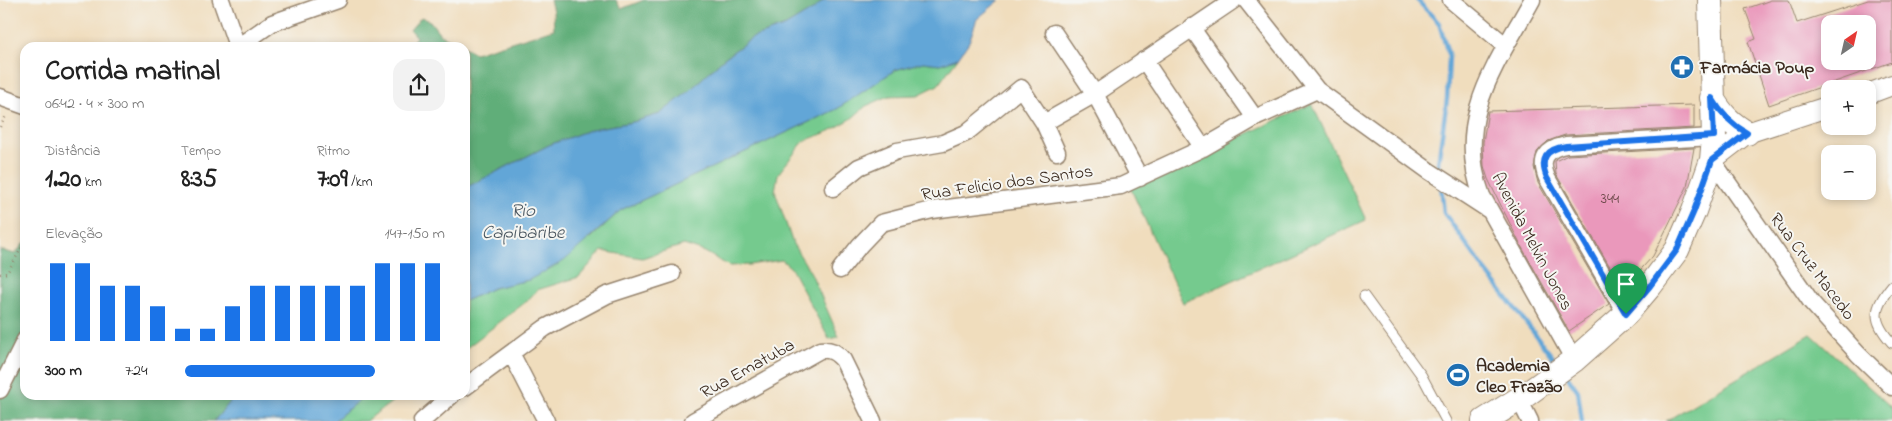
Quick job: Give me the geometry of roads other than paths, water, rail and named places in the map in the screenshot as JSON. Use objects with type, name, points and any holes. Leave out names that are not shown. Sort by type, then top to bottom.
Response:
[{"type":"main road","points":[[1484,421],[1566,366],[1626,314],[1677,250],[1694,211],[1712,160],[1714,136],[1710,0]]},
{"type":"main road","points":[[1712,98],[1720,113],[1732,125],[1747,133]]},
{"type":"street","points":[[221,0],[235,42]]},
{"type":"street","points":[[244,42],[272,23],[338,0]]},
{"type":"street","points":[[1044,123],[1095,94],[1191,27],[1234,0]]},
{"type":"street","points":[[1246,0],[1317,90],[1429,171],[1489,210]]},
{"type":"street","points":[[1451,0],[1506,45]]},
{"type":"street","name":"Avenida Melvin Jones","points":[[1532,0],[1492,68],[1482,92],[1471,151],[1475,178],[1489,210],[1566,366]]},
{"type":"street","points":[[1191,27],[1256,118]]},
{"type":"street","points":[[1054,33],[1095,94],[1140,178]]},
{"type":"street","points":[[1144,60],[1203,148]]},
{"type":"street","points":[[1876,91],[1892,84]]},
{"type":"street","name":"Rua Felicio dos Santos","points":[[833,188],[859,167],[897,152],[944,143],[966,134],[1021,88],[1044,123],[1057,152]]},
{"type":"street","name":"Rua Felicio dos Santos","points":[[840,270],[881,223],[941,209],[1121,186],[1203,148],[1256,118],[1317,90]]},
{"type":"street","points":[[0,97],[20,104]]},
{"type":"street","points":[[1712,160],[1747,133],[1821,109]]},
{"type":"street","points":[[1626,314],[1547,178],[1543,169],[1544,160],[1548,153],[1555,148],[1566,146],[1714,136]]},
{"type":"street","name":"Rua Cruz Macedo","points":[[1712,160],[1812,303],[1858,354],[1892,387]]},
{"type":"street","points":[[470,382],[545,328],[607,295],[672,274]]},
{"type":"street","points":[[0,390],[20,350]]},
{"type":"street","name":"Rua Ematuba","points":[[693,421],[820,350],[832,351],[843,360],[873,421]]},
{"type":"street","points":[[511,353],[546,421]]},
{"type":"street","points":[[1519,399],[1530,421]]},
{"type":"street","points":[[422,421],[446,400]]},
{"type":"lane","name":"Rua Cruz Macedo","points":[[1892,285],[1881,298],[1876,314],[1881,331],[1892,342]]},
{"type":"lane","points":[[1364,296],[1422,376],[1446,421]]},
{"type":"water","name":"Rio Capibaribe","points":[[824,0],[1000,0],[977,19],[969,42],[958,58],[940,64],[923,62],[895,70],[837,109],[621,210],[564,261],[529,280],[493,288],[470,299],[470,185],[549,145],[592,129],[633,122],[660,114],[688,92],[723,59],[752,38],[786,26],[814,9]]},
{"type":"water","points":[[232,400],[359,400],[334,421],[214,421]]},
{"type":"waterway","points":[[1417,0],[1439,23],[1449,57],[1447,99],[1438,163],[1439,172]]},
{"type":"waterway","points":[[1441,185],[1444,213],[1485,270],[1558,364]]},
{"type":"waterway","points":[[1566,374],[1578,391],[1582,421]]},
{"type":"place","name":"Farmácia Poup","points":[[1682,67]]},
{"type":"place","name":"Academia Cleo Frazão","points":[[1458,375]]}]
